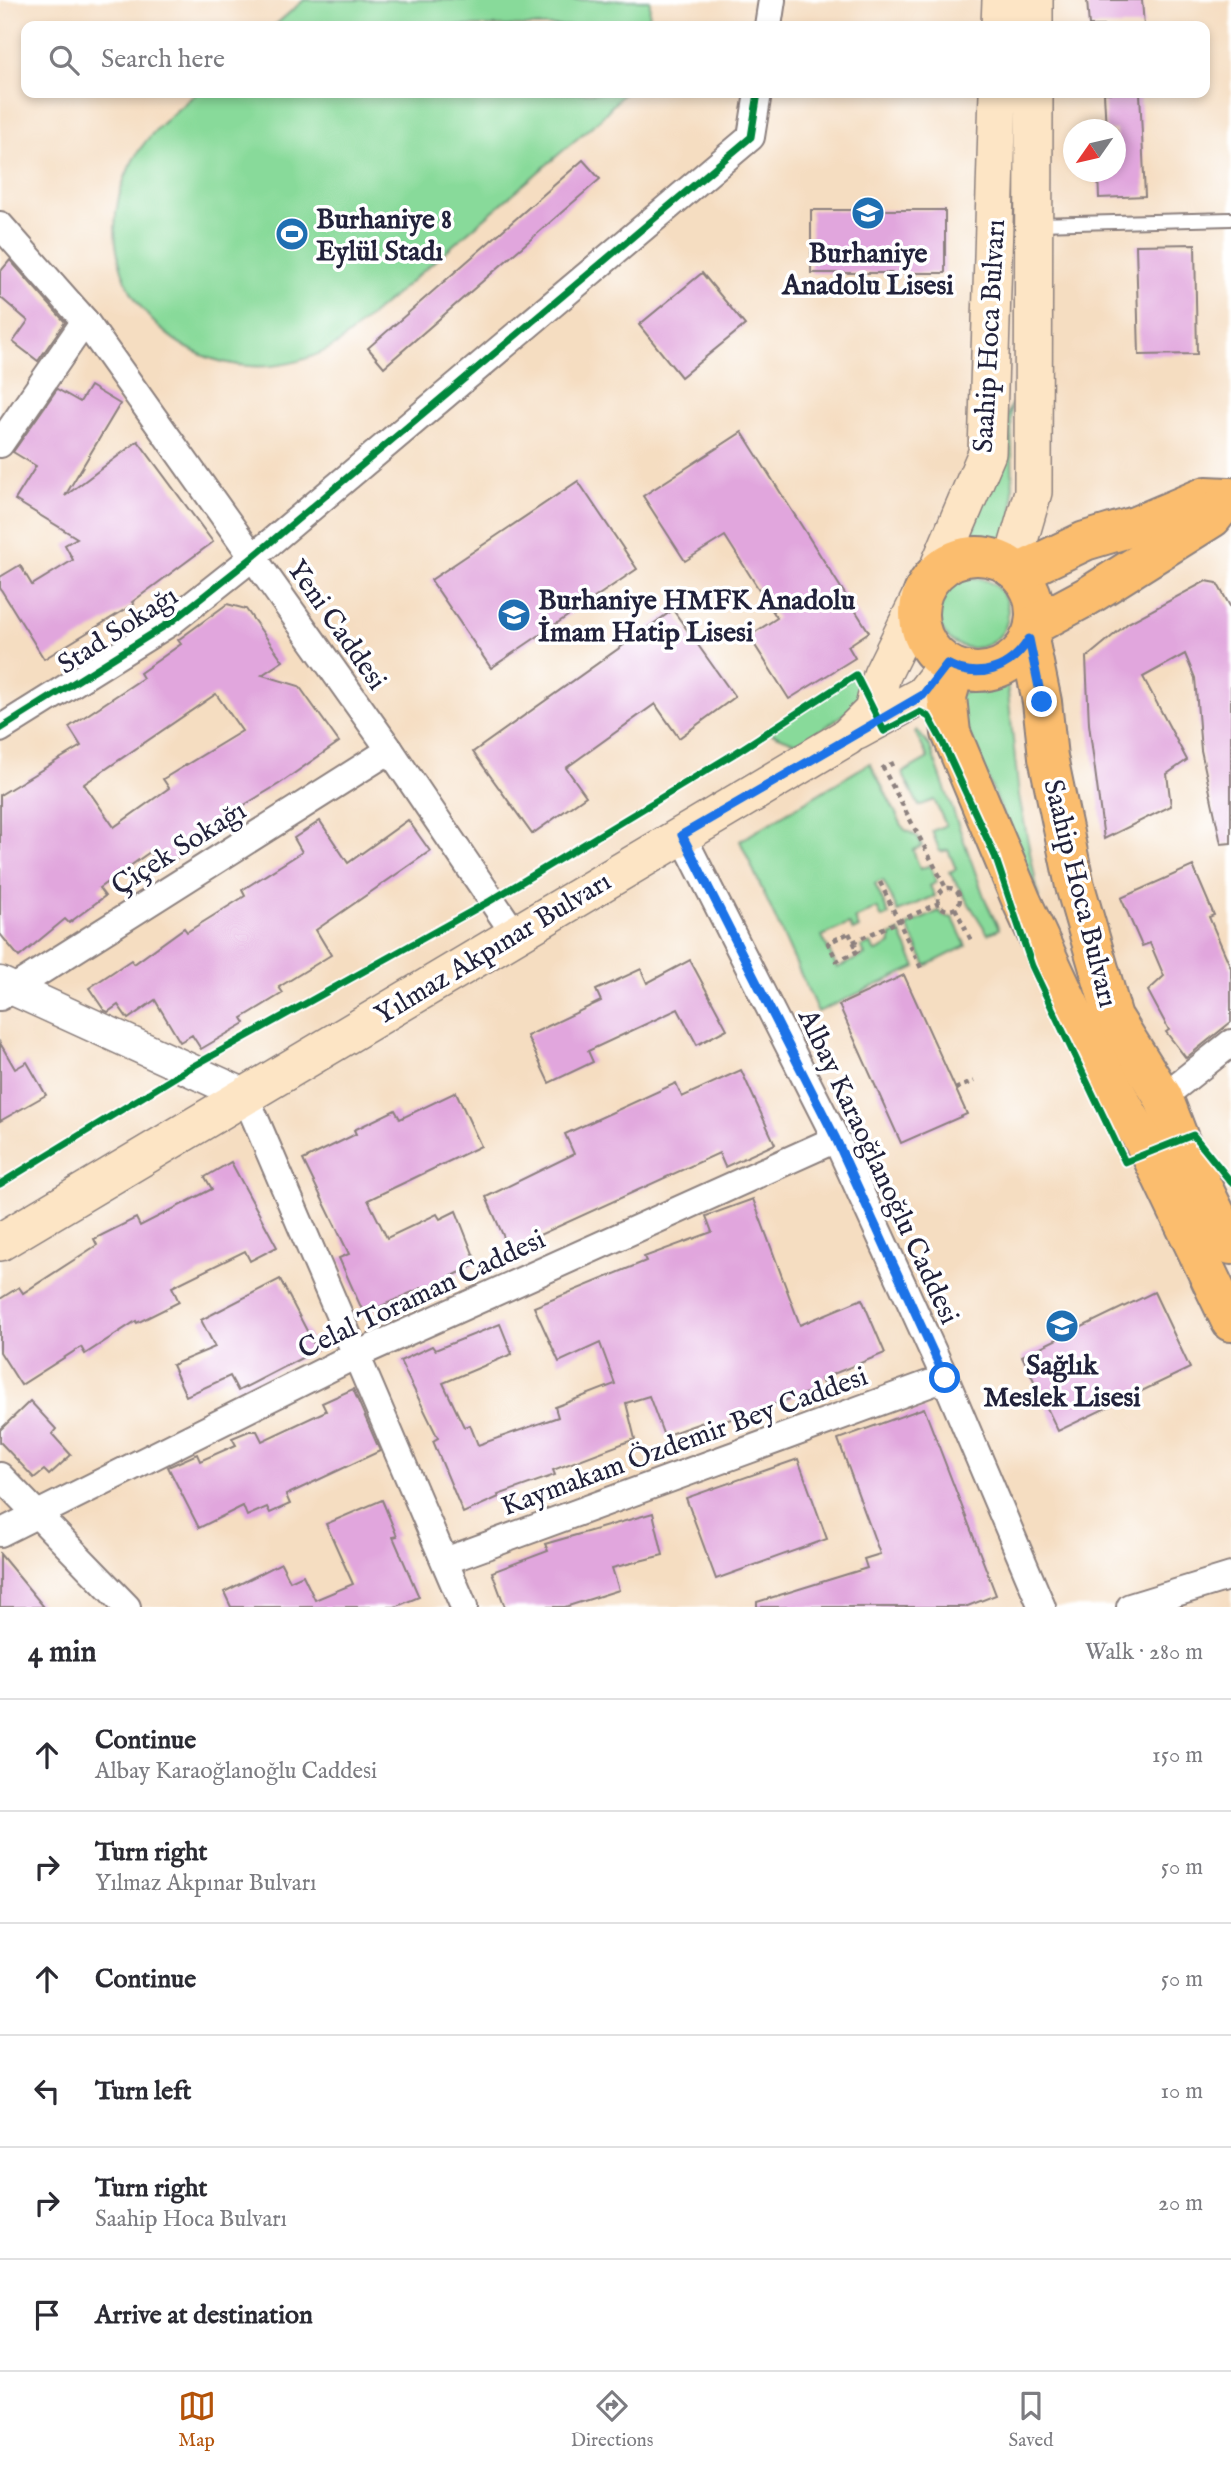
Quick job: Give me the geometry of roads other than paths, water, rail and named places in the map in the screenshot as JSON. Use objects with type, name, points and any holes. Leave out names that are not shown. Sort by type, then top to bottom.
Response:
[{"type":"main road","points":[[1000,21],[1001,0]]},
{"type":"main road","points":[[1034,0],[1034,21]]},
{"type":"main road","name":"Saahip Hoca Bulvarı","points":[[929,584],[987,453],[998,98]]},
{"type":"main road","name":"Saahip Hoca Bulvarı","points":[[1015,571],[1032,492],[1034,98]]},
{"type":"main road","points":[[1015,571],[1085,541],[1135,526],[1206,496],[1230,497]]},
{"type":"main road","points":[[1032,632],[1212,519],[1230,497]]},
{"type":"main road","points":[[969,556],[987,557],[1015,571],[1032,597],[1032,632],[1022,652],[998,668],[970,672],[951,666],[934,653],[921,632],[918,608],[929,584],[952,561],[969,556]]},
{"type":"main road","name":"Yılmaz Akpınar Bulvarı","points":[[0,1242],[514,933],[847,737],[873,711],[882,675],[929,584]]},
{"type":"main road","name":"Saahip Hoca Bulvarı","points":[[1032,632],[1048,757],[1075,886],[1113,1017],[1163,1097],[1180,1141],[1231,1245]]},
{"type":"main road","points":[[847,737],[923,695],[951,666]]},
{"type":"main road","name":"Saahip Hoca Bulvarı","points":[[951,666],[947,697],[951,733],[1022,902],[1083,1034],[1150,1153],[1231,1322]]},
{"type":"street","points":[[769,21],[772,0]]},
{"type":"street","name":"Stad Sokağı","points":[[0,729],[171,622],[253,558],[751,137],[757,98]]},
{"type":"street","name":"Yeni Caddesi","points":[[0,225],[85,321],[390,750],[514,933]]},
{"type":"street","points":[[0,444],[85,321]]},
{"type":"street","name":"Çiçek Sokağı","points":[[4,990],[390,750]]},
{"type":"street","name":"Albay Karaoğlanoğlu Caddesi","points":[[682,835],[836,1139],[945,1378],[1042,1607]]},
{"type":"street","points":[[4,990],[244,1094],[464,1607]]},
{"type":"street","points":[[1163,1097],[1231,1043]]},
{"type":"street","name":"Celal Toraman Caddesi","points":[[0,1533],[356,1355],[836,1139]]},
{"type":"street","name":"Kaymakam Özdemir Bey Caddesi","points":[[444,1561],[945,1378]]},
{"type":"street","points":[[0,1476],[127,1607]]},
{"type":"street","points":[[1130,1607],[1231,1576]]},
{"type":"lane","points":[[1034,224],[1231,219]]},
{"type":"place","name":"Burhaniye Anadolu Lisesi","points":[[868,213]]},
{"type":"place","name":"Burhaniye 8 Eylül Stadı","points":[[292,234]]},
{"type":"place","name":"Burhaniye HMFK Anadolu İmam Hatip Lisesi","points":[[514,615]]},
{"type":"place","name":"Sağlık Meslek Lisesi","points":[[1062,1326]]}]
